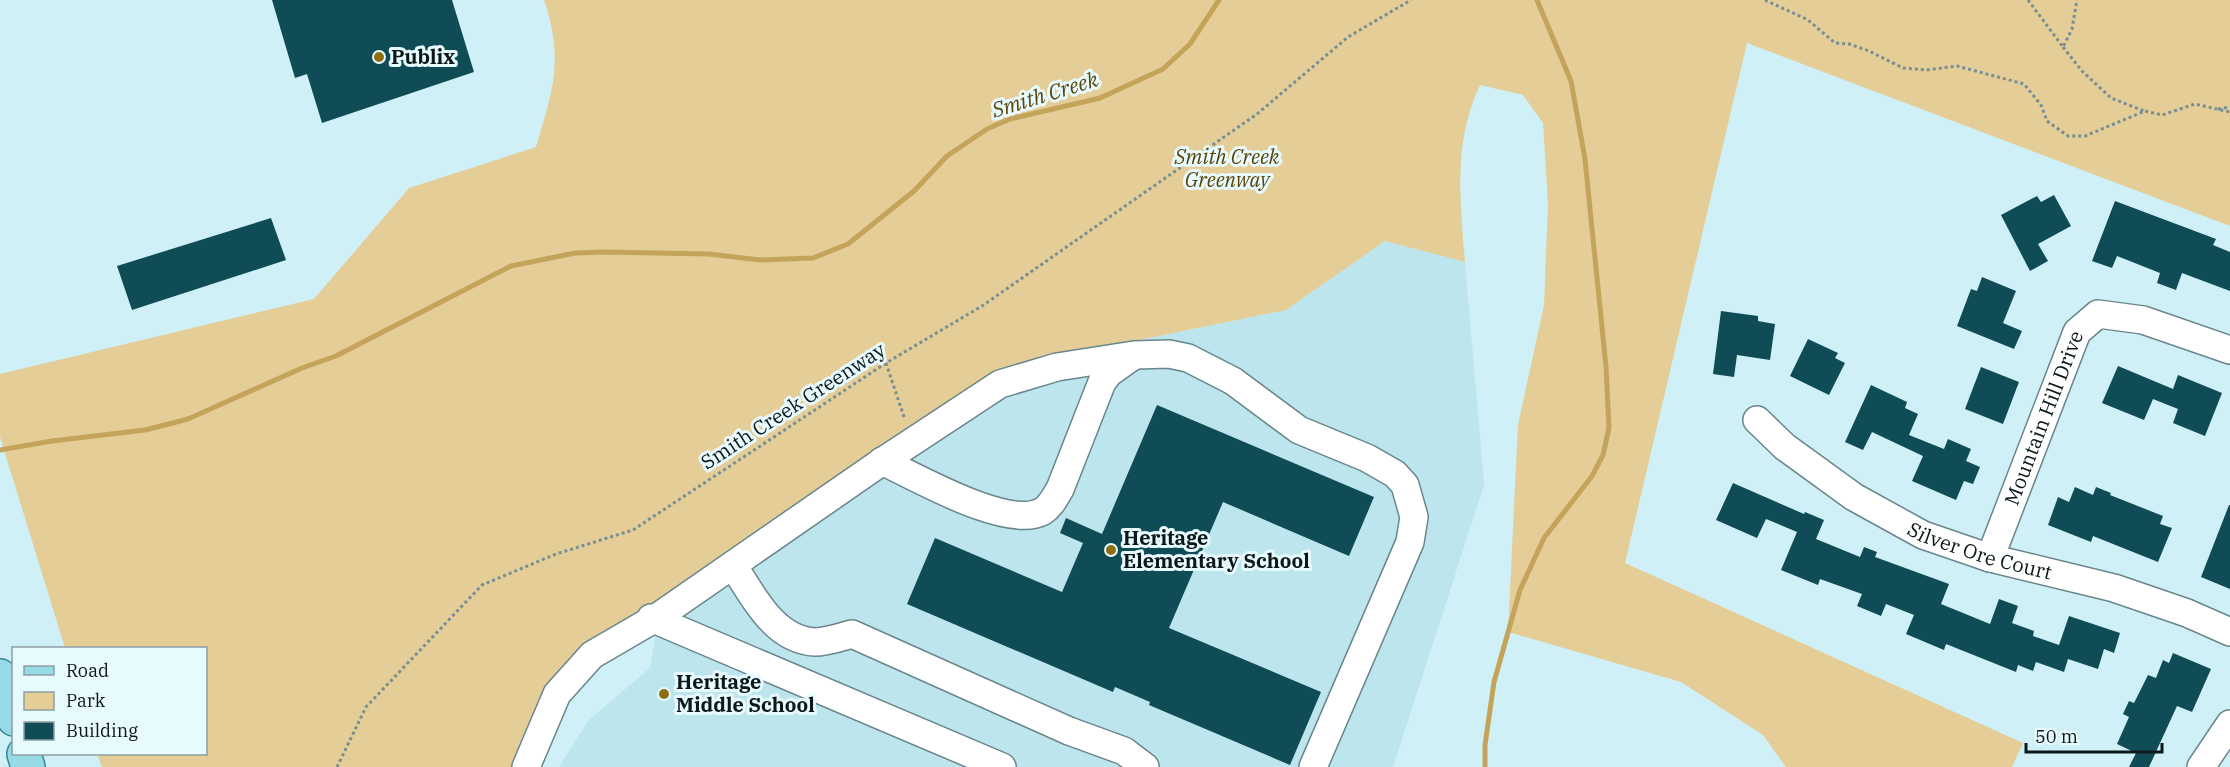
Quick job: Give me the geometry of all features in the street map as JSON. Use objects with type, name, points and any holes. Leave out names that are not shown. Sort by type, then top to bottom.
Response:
[{"type":"main road","points":[[0,676],[12,713]]},
{"type":"street","name":"Mountain Hill Drive","points":[[1990,558],[2077,333],[2098,315],[2143,320],[2230,350]]},
{"type":"street","points":[[526,767],[557,694],[592,655],[733,565],[882,461],[1000,384],[1057,367],[1134,355],[1168,354],[1188,358],[1233,381],[1299,430],[1379,463],[1406,485],[1414,517],[1410,542],[1313,767]]},
{"type":"street","points":[[882,461],[1004,513],[1026,516],[1042,511],[1052,502],[1060,489],[1102,382],[1109,373],[1134,355]]},
{"type":"street","name":"Silver Ore Court","points":[[1757,420],[1785,447],[1854,496],[1923,535],[1990,558],[2114,588],[2187,613],[2230,632]]},
{"type":"street","points":[[733,565],[761,609],[774,623],[796,639],[818,642],[852,634],[1069,730],[1124,751],[1144,767]]},
{"type":"street","points":[[651,618],[1002,767]]},
{"type":"street","points":[[2201,767],[2230,724]]},
{"type":"path","name":"Smith Creek Greenway","points":[[337,767],[366,707],[482,585],[556,554],[633,530],[886,363],[982,306],[1257,114],[1348,37],[1411,0]]},
{"type":"path","points":[[1765,0],[1808,20],[1835,43],[1849,44],[1869,51],[1903,68],[1926,70],[1957,66],[2024,84],[2041,105],[2047,122],[2068,136],[2085,136],[2145,111]]},
{"type":"path","points":[[2028,0],[2082,71],[2111,99],[2162,115],[2195,104],[2230,112]]},
{"type":"path","points":[[2063,47],[2072,28],[2077,0]]},
{"type":"path","points":[[2217,109],[2230,107]]},
{"type":"path","points":[[886,363],[913,442]]},
{"type":"shaded area","name":"Heritage Elementary School","points":[[1385,241],[1465,262],[1484,485],[1393,767],[559,767],[589,720],[650,668],[659,616],[1052,358],[1286,310]]},
{"type":"green space","points":[[544,0],[2230,0],[2230,226],[1747,43],[1625,563],[2023,743],[2012,767],[1786,767],[1763,735],[1681,682],[1508,632],[1518,425],[1544,305],[1548,204],[1543,123],[1523,95],[1480,85],[1471,106],[1460,172],[1465,262],[1385,241],[1286,310],[1052,358],[592,655],[519,767],[102,767],[97,755],[207,755],[207,647],[65,647],[0,437],[0,374],[314,299],[409,188],[536,147],[554,74],[554,40]]},
{"type":"building","name":"Publix","points":[[272,0],[452,0],[474,72],[322,123],[307,74],[295,78]]},
{"type":"building","points":[[2054,195],[2071,226],[2038,244],[2048,261],[2030,271],[2001,215],[2037,196],[2041,202]]},
{"type":"building","points":[[2115,201],[2216,239],[2213,245],[2230,252],[2230,291],[2182,273],[2176,290],[2157,283],[2160,273],[2117,256],[2112,268],[2092,261]]},
{"type":"building","points":[[271,218],[286,260],[132,310],[117,266]]},
{"type":"building","points":[[1982,277],[2016,291],[2003,323],[2022,331],[2014,349],[1957,326],[1971,289],[1977,291]]},
{"type":"building","points":[[1721,311],[1758,316],[1758,321],[1775,324],[1770,360],[1737,355],[1734,377],[1713,374]]},
{"type":"building","points":[[1808,339],[1838,353],[1835,358],[1845,363],[1829,395],[1790,376]]},
{"type":"building","points":[[2118,366],[2173,389],[2178,375],[2222,393],[2205,436],[2173,423],[2178,409],[2153,399],[2144,420],[2102,403]]},
{"type":"building","points":[[1981,367],[2019,382],[2003,424],[1965,409]]},
{"type":"building","points":[[1871,385],[1907,402],[1905,408],[1918,414],[1909,435],[1944,449],[1948,439],[1971,449],[1966,461],[1980,467],[1973,484],[1964,481],[1956,500],[1912,481],[1923,456],[1872,432],[1863,450],[1845,442]]},
{"type":"building","points":[[1157,405],[1374,497],[1349,556],[1223,502],[1169,628],[1321,692],[1290,765],[1149,705],[1150,702],[1115,687],[1113,692],[907,604],[935,538],[1062,592],[1083,543],[1060,533],[1066,518],[1102,534]]},
{"type":"building","points":[[1733,483],[1804,514],[1805,512],[1824,520],[1816,539],[1860,557],[1864,547],[1877,552],[1875,557],[1949,584],[1941,604],[1990,624],[1999,599],[2018,606],[2012,623],[2034,631],[2033,636],[2059,645],[2069,616],[2120,633],[2114,653],[2104,649],[2098,669],[2068,659],[2064,672],[2036,662],[2033,671],[2018,665],[2016,672],[1946,644],[1944,650],[1906,634],[1914,615],[1886,604],[1881,616],[1857,606],[1862,594],[1820,579],[1818,585],[1781,570],[1797,532],[1766,519],[1757,538],[1716,520]]},
{"type":"building","points":[[2075,487],[2093,495],[2096,487],[2163,516],[2160,524],[2172,528],[2158,562],[2093,536],[2091,542],[2048,525],[2058,497],[2069,502]]},
{"type":"building","points":[[2230,505],[2230,589],[2201,577]]},
{"type":"building","points":[[2173,653],[2211,669],[2192,712],[2177,706],[2149,767],[2129,767],[2136,753],[2117,744],[2129,717],[2123,714],[2129,701],[2134,703],[2148,675],[2156,678],[2163,660],[2169,663]]},
{"type":"waterway","name":"Smith Creek","points":[[0,450],[52,441],[145,430],[188,419],[302,368],[336,356],[511,266],[575,253],[605,252],[709,254],[760,260],[813,258],[848,244],[914,191],[947,156],[987,129],[1010,119],[1100,98],[1163,69],[1190,44],[1219,0]]},
{"type":"waterway","points":[[1485,767],[1485,745],[1494,682],[1520,590],[1544,538],[1592,476],[1603,455],[1609,428],[1606,367],[1585,159],[1571,81],[1537,0]]},
{"type":"place","name":"Publix","points":[[379,57]]},
{"type":"place","name":"Heritage Elementary School","points":[[1111,550]]},
{"type":"place","name":"Heritage Middle School","points":[[664,694]]}]
